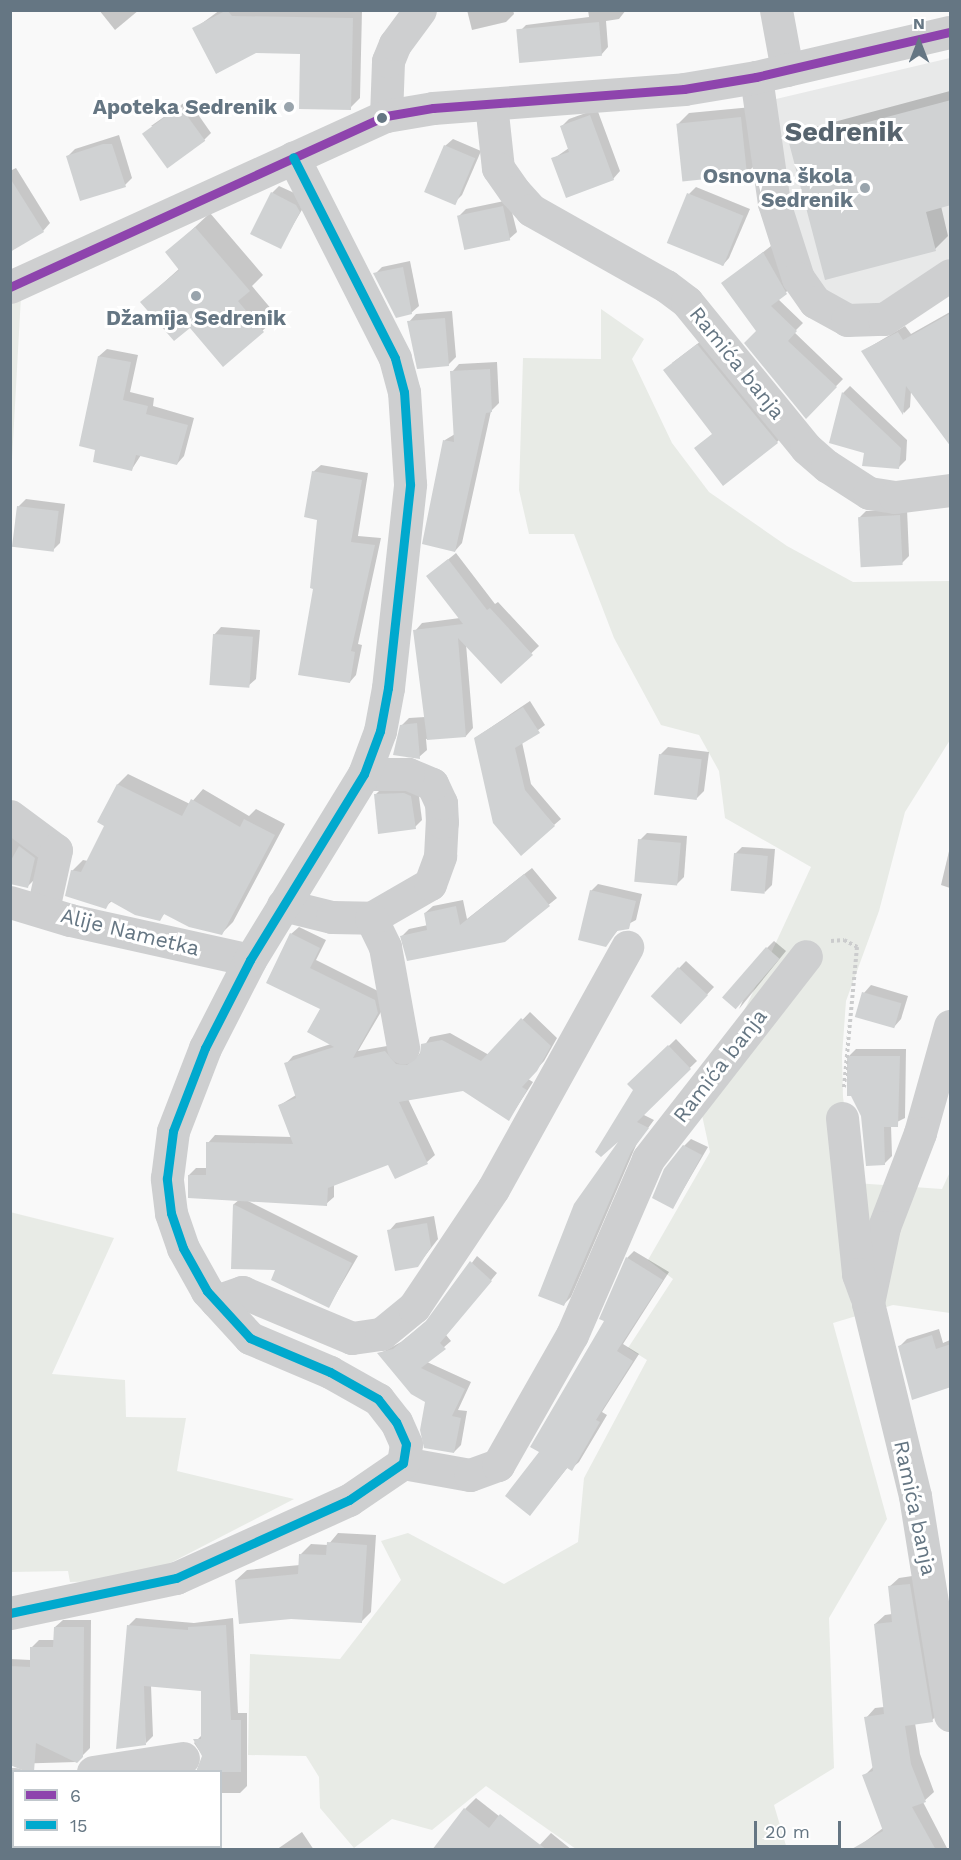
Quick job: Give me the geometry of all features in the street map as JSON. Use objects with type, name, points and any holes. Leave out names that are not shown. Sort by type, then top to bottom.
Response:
[{"type":"street","points":[[386,116],[388,62],[394,44],[420,10]]},
{"type":"street","points":[[776,10],[771,74],[774,202],[798,278],[815,302],[847,320],[884,319],[951,274]]},
{"type":"street","points":[[10,287],[386,116],[491,104],[616,97],[771,74],[951,32]]},
{"type":"street","name":"Ramića banja","points":[[491,104],[498,168],[531,210],[666,286],[687,302],[806,448],[827,466],[869,493],[895,497],[951,490]]},
{"type":"street","points":[[10,1613],[176,1578],[349,1500],[402,1462],[406,1444],[396,1422],[378,1399],[330,1372],[250,1338],[216,1301],[183,1248],[171,1213],[167,1178],[177,1121],[205,1048],[250,960],[364,774],[380,731],[388,688],[410,484],[404,392],[395,358],[293,157]]},
{"type":"street","points":[[284,906],[332,918],[371,918],[430,884],[440,856],[442,813],[432,784],[408,774],[364,774]]},
{"type":"street","points":[[10,816],[56,850],[43,909]]},
{"type":"street","name":"Alije Nametka","points":[[10,902],[43,909],[70,920],[250,960]]},
{"type":"street","points":[[371,918],[385,947],[402,1047]]},
{"type":"street","points":[[216,1301],[243,1292],[352,1338],[381,1334],[414,1307],[494,1189],[627,947]]},
{"type":"street","name":"Ramića banja","points":[[402,1462],[470,1475],[498,1465],[572,1335],[648,1159],[806,956]]},
{"type":"street","name":"Ramića banja","points":[[868,1303],[884,1227],[920,1133],[951,1026]]},
{"type":"street","name":"Ramića banja","points":[[842,1118],[858,1274],[868,1303],[915,1496],[951,1716]]},
{"type":"street","points":[[106,1770],[183,1758]]},
{"type":"path","points":[[806,956],[827,941],[844,940],[857,947],[842,1118]]},
{"type":"shaded area","name":"Osnovna škola Sedrenik","points":[[950,58],[950,261],[879,311],[833,302],[802,262],[776,140],[776,99]]},
{"type":"shaded area","points":[[21,296],[11,478],[11,301]]},
{"type":"shaded area","points":[[601,309],[644,339],[632,359],[672,443],[709,492],[787,546],[853,582],[950,581],[950,740],[905,812],[879,911],[846,1001],[842,1056],[843,1097],[855,1183],[942,1189],[950,1172],[950,1313],[893,1305],[833,1323],[887,1519],[829,1618],[834,1768],[774,1805],[787,1849],[576,1849],[486,1786],[432,1830],[392,1819],[354,1848],[320,1808],[319,1777],[306,1756],[248,1755],[250,1654],[340,1659],[401,1580],[381,1541],[408,1533],[504,1584],[578,1542],[584,1478],[647,1360],[628,1348],[673,1279],[648,1260],[710,1152],[700,1106],[811,867],[725,818],[719,771],[699,735],[661,725],[614,638],[574,534],[529,534],[519,490],[523,358],[601,359]]},
{"type":"shaded area","points":[[10,1212],[114,1238],[52,1374],[125,1380],[126,1417],[186,1418],[177,1471],[294,1499],[153,1572],[113,1581],[70,1582],[68,1571],[11,1572]]},
{"type":"building","points":[[227,10],[232,16],[353,18],[351,110],[299,109],[300,54],[256,53],[216,74],[192,28]]},
{"type":"building","points":[[599,22],[602,56],[519,63],[516,29]]},
{"type":"building","points":[[951,100],[951,205],[926,212],[936,251],[825,280],[789,143]]},
{"type":"building","points":[[180,106],[205,141],[167,168],[142,134]]},
{"type":"building","points":[[590,115],[614,180],[566,198],[551,158],[569,152],[560,126]]},
{"type":"building","points":[[741,117],[747,175],[682,181],[676,124]]},
{"type":"building","points":[[103,144],[112,144],[126,187],[80,201],[66,156]]},
{"type":"building","points":[[444,145],[475,158],[455,205],[424,192]]},
{"type":"building","points":[[10,178],[44,232],[10,252]]},
{"type":"building","points":[[271,192],[296,205],[300,212],[281,249],[250,234]]},
{"type":"building","points":[[687,193],[744,216],[723,266],[667,243]]},
{"type":"building","points":[[503,206],[510,240],[464,250],[457,216]]},
{"type":"building","name":"Džamija Sedrenik","points":[[195,227],[250,291],[238,301],[264,332],[223,367],[190,328],[174,341],[140,302],[179,270],[165,252]]},
{"type":"building","points":[[763,252],[787,294],[771,306],[797,331],[788,341],[837,387],[806,419],[744,343],[756,331],[721,283]]},
{"type":"building","points":[[403,267],[412,314],[396,318],[373,273]]},
{"type":"building","points":[[951,313],[951,447],[906,386],[903,415],[861,351],[898,332],[903,340]]},
{"type":"building","points":[[445,318],[449,366],[417,369],[407,321]]},
{"type":"building","points":[[697,344],[778,443],[723,486],[694,448],[712,434],[663,370]]},
{"type":"building","points":[[98,356],[131,362],[123,400],[148,406],[146,414],[188,425],[177,465],[136,455],[132,471],[93,462],[95,450],[79,446]]},
{"type":"building","points":[[490,369],[492,412],[486,413],[455,552],[422,544],[443,440],[454,442],[450,371]]},
{"type":"building","points":[[842,392],[901,448],[899,469],[862,466],[864,453],[829,443]]},
{"type":"building","points":[[312,471],[362,480],[351,542],[375,545],[351,651],[355,652],[350,683],[298,675],[313,589],[310,588],[317,520],[304,517]]},
{"type":"building","points":[[17,506],[59,511],[54,552],[12,547]]},
{"type":"building","points":[[900,515],[903,565],[861,567],[858,517]]},
{"type":"building","points":[[448,559],[487,610],[490,608],[533,655],[501,684],[458,638],[466,737],[427,740],[413,630],[463,624],[426,576]]},
{"type":"building","points":[[213,634],[253,637],[249,688],[209,685]]},
{"type":"building","points":[[523,707],[540,733],[515,748],[525,790],[555,826],[521,856],[493,823],[474,738]]},
{"type":"building","points":[[417,723],[420,759],[393,755],[400,725]]},
{"type":"building","points":[[659,754],[702,759],[697,800],[654,795]]},
{"type":"building","points":[[117,784],[182,816],[191,799],[240,827],[244,819],[275,835],[222,935],[189,927],[164,914],[160,921],[135,915],[110,901],[106,909],[65,896],[71,870],[81,872],[104,826],[97,822]]},
{"type":"building","points":[[404,793],[411,796],[416,829],[378,834],[374,794]]},
{"type":"building","points":[[638,839],[681,843],[677,886],[634,882]]},
{"type":"building","points":[[19,846],[35,858],[28,888],[10,884],[10,862]]},
{"type":"building","points":[[734,853],[768,856],[765,894],[731,891]]},
{"type":"building","points":[[524,874],[550,906],[505,942],[407,961],[400,936],[427,930],[424,913],[456,906],[460,925]]},
{"type":"building","points":[[590,890],[636,901],[629,929],[617,931],[606,947],[578,940]]},
{"type":"building","points":[[290,933],[320,948],[310,968],[375,1000],[378,1013],[353,1058],[385,1051],[396,1064],[407,1065],[420,1054],[421,1044],[442,1040],[481,1061],[521,1018],[551,1046],[537,1071],[522,1087],[527,1090],[509,1121],[463,1091],[399,1102],[428,1164],[395,1179],[388,1165],[328,1188],[327,1206],[188,1198],[188,1175],[206,1175],[206,1142],[293,1144],[278,1105],[296,1098],[284,1063],[334,1047],[307,1032],[320,1009],[266,983]]},
{"type":"building","points":[[766,947],[780,959],[736,1009],[722,998]]},
{"type":"building","points":[[678,967],[708,995],[681,1024],[651,996]]},
{"type":"building","points":[[862,992],[901,1003],[894,1028],[855,1017]]},
{"type":"building","points":[[668,1045],[691,1069],[637,1122],[649,1128],[631,1152],[564,1306],[538,1296],[574,1204],[618,1142],[601,1157],[595,1152],[633,1090],[627,1084]]},
{"type":"building","points":[[847,1056],[900,1056],[898,1127],[884,1127],[885,1165],[866,1166],[861,1116],[851,1096],[847,1096]]},
{"type":"building","points":[[683,1145],[702,1155],[673,1209],[652,1198],[664,1169]]},
{"type":"building","points":[[233,1204],[352,1263],[329,1308],[271,1280],[275,1270],[231,1269]]},
{"type":"building","points":[[427,1223],[431,1247],[418,1267],[395,1271],[387,1230]]},
{"type":"building","points":[[626,1257],[663,1280],[617,1351],[633,1361],[596,1420],[600,1422],[572,1471],[567,1468],[530,1516],[505,1496],[539,1452],[530,1447],[604,1321],[599,1319]]},
{"type":"building","points":[[470,1261],[492,1281],[440,1343],[446,1349],[421,1368],[465,1389],[452,1416],[461,1418],[454,1453],[424,1448],[420,1430],[425,1402],[411,1394],[377,1353],[393,1349],[426,1321]]},
{"type":"building","points":[[932,1335],[936,1349],[951,1344],[951,1387],[912,1400],[898,1346]]},
{"type":"building","points":[[327,1542],[367,1545],[362,1623],[291,1619],[239,1624],[235,1580],[298,1574],[299,1554],[326,1555]]},
{"type":"building","points":[[910,1584],[933,1722],[905,1726],[911,1764],[926,1802],[912,1807],[936,1850],[850,1850],[883,1831],[862,1775],[873,1771],[864,1717],[884,1714],[874,1624],[892,1622],[888,1586]]},
{"type":"building","points":[[127,1625],[188,1630],[188,1627],[226,1625],[231,1720],[241,1720],[241,1772],[197,1770],[202,1756],[193,1739],[201,1739],[201,1691],[144,1686],[146,1745],[116,1749]]},
{"type":"building","points":[[54,1627],[84,1627],[83,1757],[77,1763],[36,1743],[34,1770],[22,1770],[10,1765],[10,1666],[30,1667],[30,1647],[53,1647]]},
{"type":"building","points":[[464,1808],[489,1828],[500,1814],[547,1850],[432,1850]]},
{"type":"transit line","name":"6","points":[[10,287],[386,116],[433,108],[684,89],[756,77],[950,32]]},
{"type":"transit line","name":"15","points":[[10,1613],[176,1578],[349,1500],[403,1463],[406,1444],[396,1422],[378,1399],[330,1372],[250,1338],[207,1291],[183,1248],[171,1213],[167,1178],[173,1131],[205,1048],[250,960],[364,774],[380,731],[388,688],[410,484],[404,392],[395,358],[293,157]]},
{"type":"place","name":"Apoteka Sedrenik","points":[[289,107]]},
{"type":"place","name":"Osnovna škola Sedrenik","points":[[865,188]]},
{"type":"place","name":"Džamija Sedrenik","points":[[196,296]]},
{"type":"district","name":"Sedrenik","points":[[844,133]]}]
